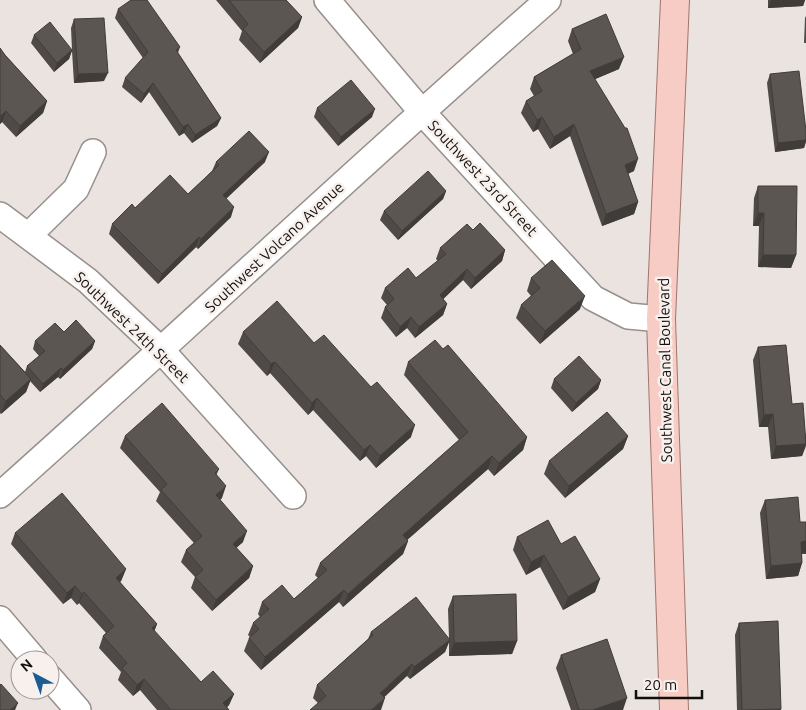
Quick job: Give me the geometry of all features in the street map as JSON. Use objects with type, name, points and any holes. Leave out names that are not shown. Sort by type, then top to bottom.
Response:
[{"type":"main road","name":"Southwest Canal Boulevard","points":[[674,710],[661,319],[675,0]]},
{"type":"street","name":"Southwest 23rd Street","points":[[327,0],[421,111],[593,298],[628,316],[661,319]]},
{"type":"street","name":"Southwest Volcano Avenue","points":[[0,495],[162,351],[421,111],[548,0]]},
{"type":"street","points":[[29,235],[76,189],[93,152]]},
{"type":"street","name":"Southwest 24th Street","points":[[0,215],[88,281],[162,351],[293,496]]},
{"type":"street","points":[[0,619],[26,650]]},
{"type":"street","points":[[60,689],[78,710]]},
{"type":"building","points":[[131,0],[147,0],[180,47],[176,50],[221,118],[195,135],[188,124],[183,127],[153,83],[144,94],[125,78],[148,52],[118,9]]},
{"type":"building","points":[[229,0],[286,0],[302,17],[264,52],[243,29],[248,24]]},
{"type":"building","points":[[606,14],[624,57],[590,71],[625,128],[627,128],[638,159],[625,165],[638,202],[606,214],[574,124],[554,137],[542,117],[537,120],[526,101],[542,91],[534,77],[581,49],[572,29]]},
{"type":"building","points":[[104,18],[108,73],[78,74],[74,19]]},
{"type":"building","points":[[50,22],[72,50],[57,63],[34,35]]},
{"type":"building","points":[[0,48],[47,101],[20,126],[6,111],[0,115]]},
{"type":"building","points":[[799,71],[806,140],[778,143],[770,74]]},
{"type":"building","points":[[351,80],[375,109],[341,137],[317,108]]},
{"type":"building","points":[[249,131],[269,152],[223,195],[234,207],[201,239],[199,237],[162,274],[112,224],[132,204],[135,208],[170,175],[188,194],[219,165],[216,162]]},
{"type":"building","points":[[428,171],[446,191],[402,231],[384,211]]},
{"type":"building","points":[[758,186],[797,186],[796,255],[763,255],[764,213],[758,213]]},
{"type":"building","points":[[480,223],[505,250],[475,278],[467,269],[440,295],[447,304],[419,327],[411,317],[400,327],[385,307],[394,299],[385,288],[408,268],[416,278],[446,254],[440,248],[467,224],[473,230]]},
{"type":"building","points":[[552,260],[585,296],[545,331],[521,305],[540,288],[531,278]]},
{"type":"building","points":[[277,301],[314,343],[324,335],[371,387],[377,382],[415,425],[380,456],[370,445],[364,450],[317,398],[312,403],[275,362],[271,364],[243,332]]},
{"type":"building","points":[[76,320],[95,341],[63,370],[61,368],[43,384],[27,366],[45,351],[35,341],[55,323],[64,332]]},
{"type":"building","points":[[435,340],[443,349],[448,345],[527,437],[499,463],[492,456],[403,535],[408,541],[348,594],[344,590],[265,657],[249,638],[259,629],[253,623],[269,609],[262,602],[282,585],[294,599],[327,570],[320,563],[468,432],[408,362]]},
{"type":"building","points":[[0,345],[31,379],[6,401],[0,395]]},
{"type":"building","points":[[786,345],[792,404],[803,403],[806,444],[776,446],[773,414],[764,415],[758,347]]},
{"type":"building","points":[[579,356],[601,380],[576,403],[554,379]]},
{"type":"building","points":[[162,403],[219,469],[215,473],[226,486],[216,495],[247,531],[233,544],[253,566],[216,600],[195,577],[203,570],[186,550],[202,536],[161,490],[167,484],[125,436]]},
{"type":"building","points":[[607,412],[628,436],[569,486],[549,461]]},
{"type":"building","points":[[62,493],[126,569],[116,578],[157,624],[152,628],[201,682],[213,671],[234,694],[223,703],[229,710],[171,710],[144,679],[137,685],[122,668],[127,663],[103,636],[114,626],[84,592],[82,594],[75,586],[67,593],[15,533]]},
{"type":"building","points":[[798,497],[800,522],[806,522],[806,541],[801,542],[802,563],[771,566],[765,500]]},
{"type":"building","points":[[548,520],[561,544],[575,536],[600,579],[568,597],[544,555],[531,562],[517,537]]},
{"type":"building","points":[[516,594],[517,641],[454,643],[453,596]]},
{"type":"building","points":[[416,597],[450,640],[414,667],[412,664],[380,693],[385,698],[371,710],[310,710],[326,696],[317,685],[373,635],[371,632]]},
{"type":"building","points":[[778,621],[781,709],[742,710],[739,623]]},
{"type":"building","points":[[607,639],[627,698],[593,710],[579,710],[561,655]]},
{"type":"building","points":[[0,685],[10,694],[10,700],[15,700],[18,703],[10,710],[0,710]]}]
